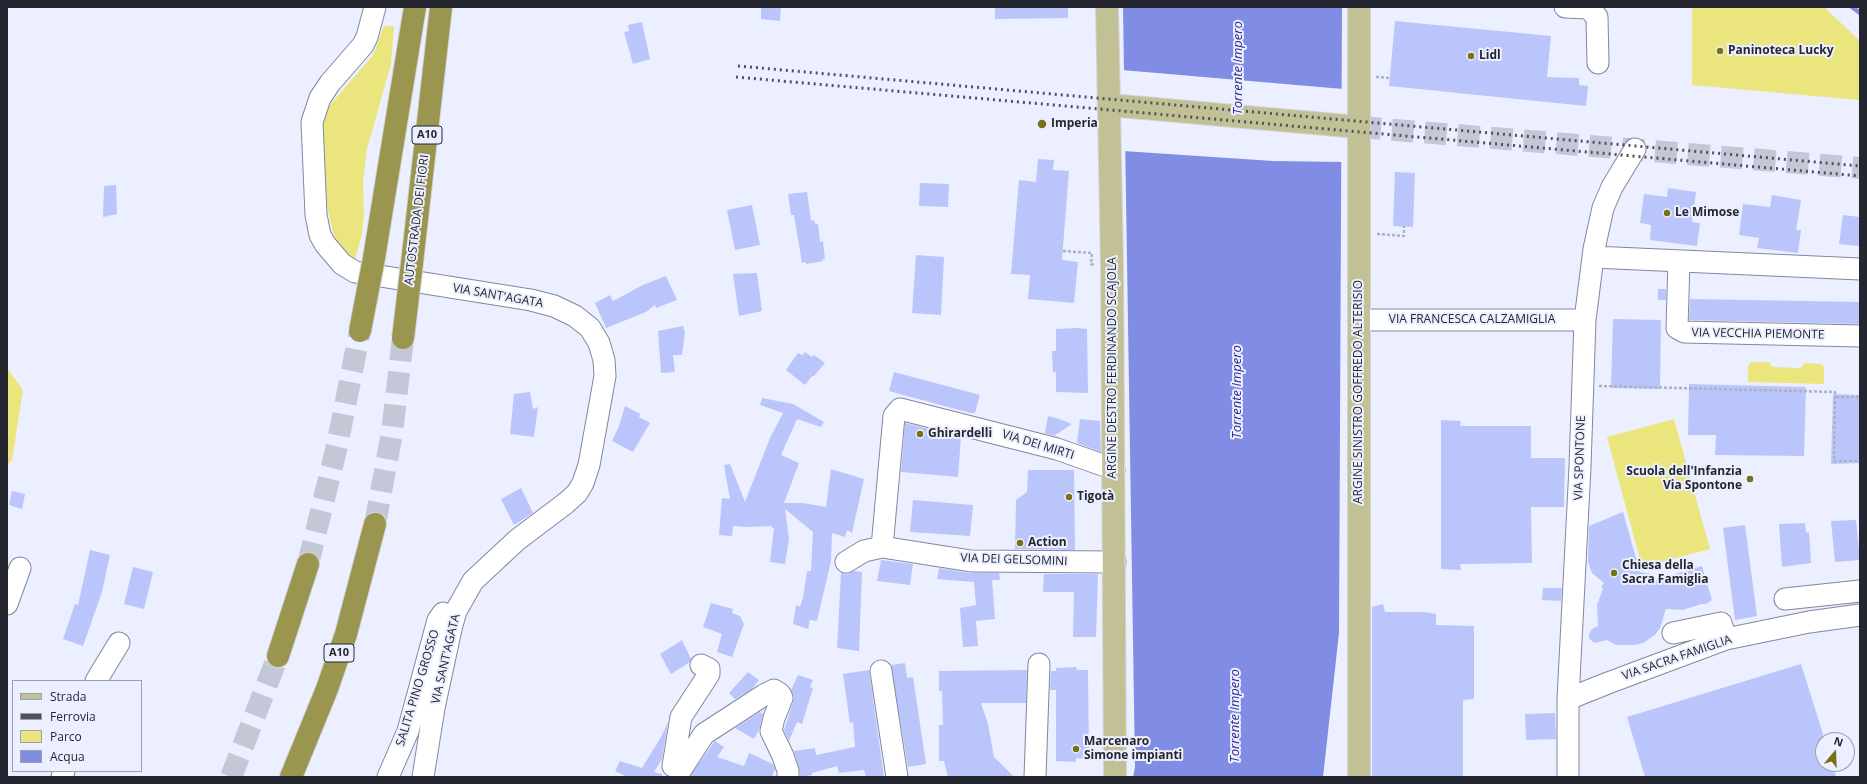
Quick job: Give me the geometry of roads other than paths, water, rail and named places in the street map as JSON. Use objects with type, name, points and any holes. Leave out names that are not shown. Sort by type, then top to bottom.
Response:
[{"type":"highway","name":"A10","points":[[360,331],[401,100],[415,7]]},
{"type":"highway","name":"AUTOSTRADA DEI FIORI","points":[[403,338],[441,7]]},
{"type":"highway","name":"A10","points":[[290,777],[327,689],[346,634],[376,524]]},
{"type":"highway","points":[[278,656],[308,564]]},
{"type":"main road","name":"ARGINE DESTRO FERDINANDO SCAJOLA","points":[[1107,7],[1115,562],[1115,777]]},
{"type":"main road","name":"ARGINE SINISTRO GOFFREDO ALTERISIO","points":[[1359,7],[1359,777]]},
{"type":"main road","points":[[1109,105],[1359,127]]},
{"type":"street","name":"VIA SANT'AGATA","points":[[375,7],[367,37],[330,83],[320,98],[312,122],[316,215],[320,235],[325,244],[342,264],[355,272],[531,300],[554,306],[575,316],[590,328],[599,343],[604,360],[605,376],[604,389],[589,465],[577,493],[566,503],[516,540],[473,581],[456,611],[450,629],[434,708],[423,777]]},
{"type":"street","points":[[1565,7],[1588,8],[1597,17],[1598,63]]},
{"type":"street","name":"VIA SPONTONE","points":[[1568,777],[1568,699],[1580,467],[1585,320],[1593,257],[1602,208],[1612,187],[1635,149]]},
{"type":"street","points":[[1593,257],[1860,269]]},
{"type":"street","name":"VIA VECCHIA PIEMONTE","points":[[1679,261],[1678,328],[1684,332],[1860,336]]},
{"type":"street","name":"VIA FRANCESCA CALZAMIGLIA","points":[[1360,320],[1585,320]]},
{"type":"street","name":"VIA DEI MIRTI","points":[[882,547],[894,416],[900,409],[1057,449],[1114,470]]},
{"type":"street","name":"VIA DEI GELSOMINI","points":[[846,562],[864,551],[882,547],[971,561],[1115,562]]},
{"type":"street","points":[[7,604],[20,568]]},
{"type":"street","points":[[1785,600],[1860,591]]},
{"type":"street","name":"SALITA PINO GROSSO","points":[[388,777],[408,731],[438,620],[444,611],[456,611]]},
{"type":"street","name":"VIA SACRA FAMIGLIA","points":[[1568,699],[1726,639],[1809,622],[1860,615]]},
{"type":"street","points":[[1673,633],[1721,623],[1726,639]]},
{"type":"street","points":[[97,680],[119,644]]},
{"type":"street","points":[[1035,777],[1039,664]]},
{"type":"street","points":[[701,665],[709,669],[709,674],[681,717],[673,766],[682,768],[704,734],[774,690],[780,694],[782,698],[774,718],[771,731],[783,756],[788,771],[788,777]]},
{"type":"street","points":[[881,671],[897,777]]},
{"type":"water","name":"Torrente Impero","points":[[1123,7],[1342,7],[1339,633],[1323,777],[1133,777],[1135,767]]},
{"type":"waterway","points":[[1852,7],[1860,13]]},
{"type":"tunnel","points":[[1359,127],[1860,168]]},
{"type":"tunnel","points":[[308,564],[337,446],[360,331]]},
{"type":"tunnel","points":[[375,524],[392,433],[403,338]]},
{"type":"tunnel","points":[[231,777],[278,656]]},
{"type":"railway","points":[[738,66],[1860,166]]},
{"type":"railway","points":[[736,77],[1860,176]]},
{"type":"place","name":"Paninoteca Lucky","points":[[1720,51]]},
{"type":"place","name":"Lidl","points":[[1471,56]]},
{"type":"place","name":"Imperia","points":[[1042,124]]},
{"type":"place","name":"Le Mimose","points":[[1667,213]]},
{"type":"place","name":"Ghirardelli","points":[[920,434]]},
{"type":"place","name":"Scuola dell'Infanzia Via Spontone","points":[[1750,479]]},
{"type":"place","name":"Tigotà","points":[[1069,497]]},
{"type":"place","name":"Action","points":[[1020,543]]},
{"type":"place","name":"Chiesa della Sacra Famiglia","points":[[1614,573]]},
{"type":"place","name":"Marcenaro Simone impianti","points":[[1076,749]]}]
